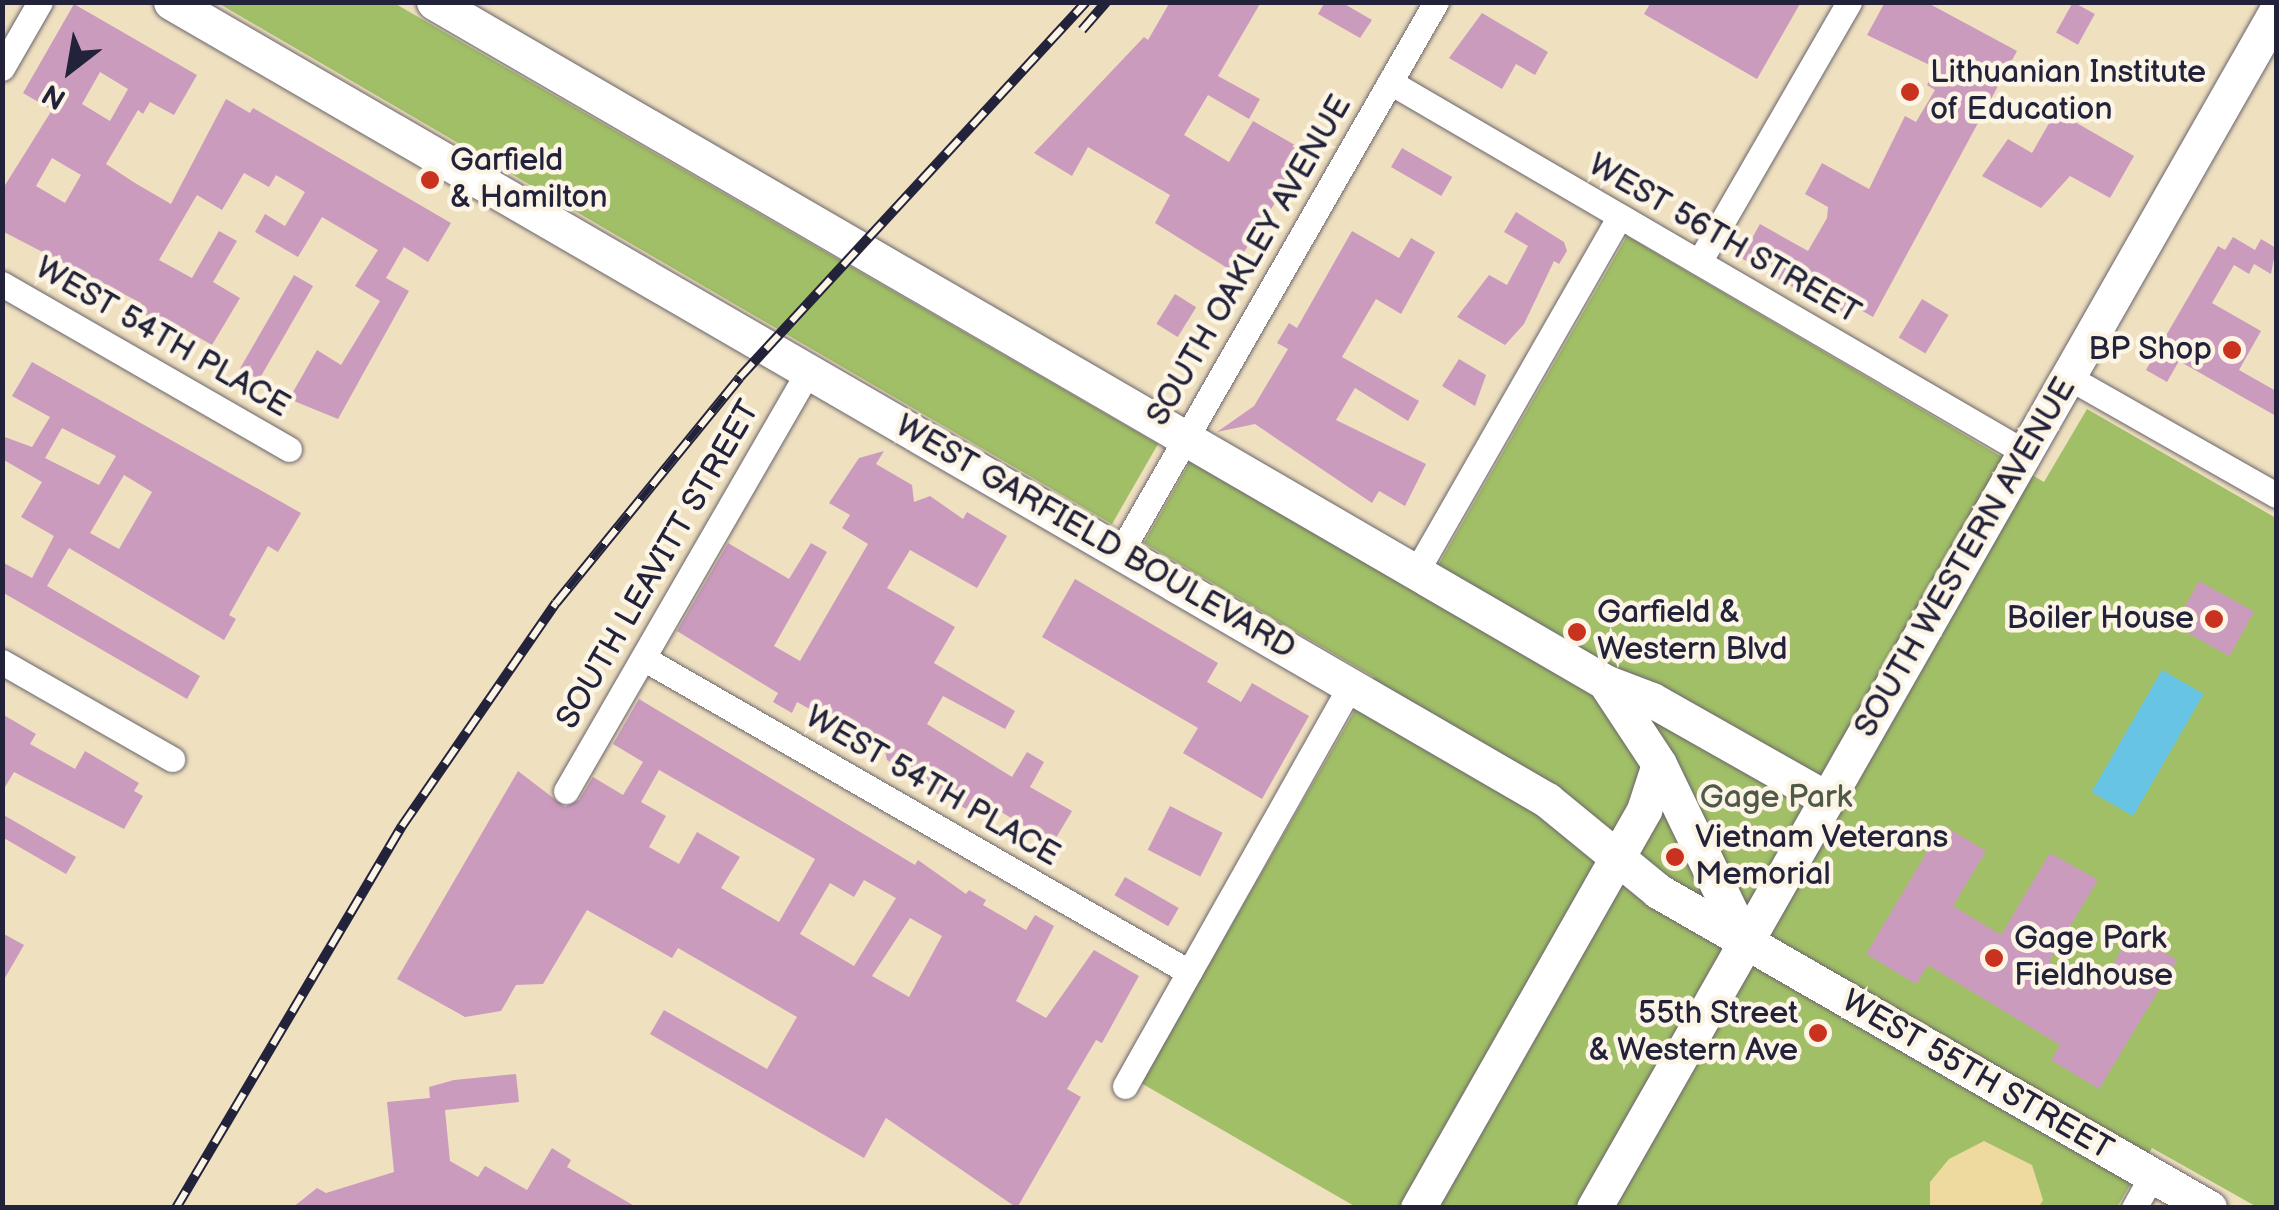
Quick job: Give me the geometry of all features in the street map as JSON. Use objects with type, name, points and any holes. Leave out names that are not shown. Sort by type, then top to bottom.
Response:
[{"type":"street","points":[[2,68],[40,2]]},
{"type":"street","name":"WEST GARFIELD BOULEVARD","points":[[171,2],[1568,813],[1616,859],[1746,944]]},
{"type":"street","points":[[434,2],[1605,682],[1652,700],[1827,799]]},
{"type":"street","name":"SOUTH OAKLEY AVENUE","points":[[1120,553],[1436,2]]},
{"type":"street","points":[[1699,262],[1849,2]]},
{"type":"street","name":"SOUTH WESTERN AVENUE","points":[[1594,1208],[2276,12]]},
{"type":"street","name":"WEST 56TH STREET","points":[[1390,82],[2026,454]]},
{"type":"street","points":[[1416,572],[1620,216]]},
{"type":"street","name":"WEST 54TH PLACE","points":[[2,284],[289,449]]},
{"type":"street","name":"SOUTH LEAVITT STREET","points":[[566,791],[808,372]]},
{"type":"street","points":[[2070,378],[2276,495]]},
{"type":"street","name":"WEST 54TH PLACE","points":[[643,658],[1189,972]]},
{"type":"street","points":[[2,662],[172,759]]},
{"type":"street","points":[[1605,682],[1659,764],[1746,944]]},
{"type":"street","points":[[1125,1086],[1350,686]]},
{"type":"street","points":[[1418,1208],[1644,810],[1659,764]]},
{"type":"street","name":"WEST 55TH STREET","points":[[1746,944],[2209,1208]]},
{"type":"street","points":[[2134,1208],[2152,1176]]},
{"type":"green space","points":[[218,3],[394,3],[1158,444],[1112,524]]},
{"type":"green space","name":"Gage Park","points":[[1627,236],[2044,482],[2087,409],[2276,518],[2276,1207],[2257,1207],[2152,1148],[2117,1207],[1356,1207],[1141,1083],[1374,677],[1144,543],[1190,462],[1421,595]]},
{"type":"sand","points":[[1984,1141],[2032,1165],[2043,1200],[2039,1207],[1930,1207],[1930,1182],[1949,1159]]},
{"type":"water","points":[[2162,670],[2204,694],[2133,816],[2092,792]]},
{"type":"building","points":[[1170,2],[1261,2],[1218,76],[1260,99],[1249,119],[1208,95],[1184,135],[1229,162],[1253,121],[1307,152],[1232,271],[1155,223],[1170,195],[1088,147],[1072,176],[1034,153],[1144,37],[1148,40]]},
{"type":"building","points":[[1325,2],[1341,2],[1372,20],[1360,38],[1318,14]]},
{"type":"building","points":[[1651,2],[1801,2],[1757,79],[1644,14]]},
{"type":"building","points":[[1885,2],[1926,2],[2017,51],[1873,317],[1850,304],[1845,313],[1822,304],[1741,258],[1760,224],[1808,251],[1827,218],[1828,207],[1805,194],[1822,163],[1869,189],[1905,116],[1916,122],[1935,90],[1927,85],[1936,68],[1867,35]]},
{"type":"building","points":[[2073,2],[2095,14],[2078,45],[2056,33]]},
{"type":"building","points":[[74,4],[197,75],[174,115],[150,102],[143,114],[138,110],[106,164],[171,204],[226,99],[250,113],[253,108],[451,223],[428,262],[404,247],[386,278],[409,291],[338,419],[289,399],[317,350],[341,365],[380,301],[355,286],[378,250],[322,217],[298,257],[255,232],[265,214],[285,226],[305,192],[276,175],[269,187],[244,173],[222,210],[197,195],[159,260],[192,278],[219,231],[237,241],[213,282],[240,298],[212,345],[161,316],[158,322],[137,310],[141,303],[2,231],[2,190],[52,110],[23,93]],"holes":[[[100,72],[128,89],[110,121],[82,104]],[[52,158],[81,175],[65,203],[36,186]]]},
{"type":"building","points":[[1482,13],[1548,52],[1535,75],[1516,64],[1502,89],[1449,58]]},
{"type":"building","points":[[2056,111],[2134,156],[2110,198],[2070,176],[2041,208],[1982,176],[2008,139],[2032,153]]},
{"type":"building","points":[[1402,148],[1452,177],[1441,196],[1391,167]]},
{"type":"building","points":[[1516,212],[1564,242],[1567,251],[1559,264],[1554,261],[1524,324],[1505,345],[1457,317],[1489,275],[1507,285],[1528,246],[1504,232]]},
{"type":"building","points":[[1352,231],[1399,258],[1411,238],[1435,252],[1401,314],[1376,299],[1342,357],[1419,401],[1408,421],[1355,388],[1336,420],[1426,464],[1405,506],[1379,491],[1372,503],[1255,424],[1217,432],[1254,406],[1288,349],[1277,343],[1289,323],[1297,328]]},
{"type":"building","points":[[2233,237],[2255,250],[2261,239],[2276,248],[2271,274],[2254,264],[2249,274],[2234,265],[2212,303],[2261,331],[2239,370],[2276,391],[2276,416],[2179,361],[2167,382],[2146,370],[2218,246],[2225,250]]},
{"type":"building","points":[[294,275],[313,286],[259,380],[240,369]]},
{"type":"building","points":[[1175,294],[1196,307],[1178,337],[1156,324]]},
{"type":"building","points":[[1922,299],[1949,315],[1925,354],[1899,338]]},
{"type":"building","points":[[1459,359],[1486,375],[1475,406],[1442,386]]},
{"type":"building","points":[[32,362],[301,513],[278,552],[268,546],[229,615],[236,619],[224,640],[69,548],[47,586],[200,676],[187,699],[2,592],[2,562],[32,578],[54,536],[21,517],[42,482],[2,459],[2,436],[32,447],[50,417],[12,396]],"holes":[[[62,428],[116,456],[99,485],[45,458]],[[124,475],[152,492],[119,549],[90,533]]]},
{"type":"building","points":[[884,451],[876,464],[912,485],[914,502],[930,496],[963,519],[967,512],[1007,536],[977,588],[910,550],[887,588],[955,627],[934,663],[1015,711],[1005,729],[943,696],[927,724],[1012,777],[1027,752],[1044,762],[1030,787],[1072,811],[1053,843],[976,797],[969,810],[943,798],[887,760],[885,751],[797,702],[792,713],[773,702],[778,693],[677,631],[728,543],[789,579],[811,543],[827,552],[774,646],[800,661],[868,544],[842,528],[850,515],[829,503],[859,458]]},
{"type":"building","points":[[1075,579],[1218,663],[1207,682],[1241,702],[1252,683],[1309,716],[1262,799],[1183,753],[1198,728],[1042,637]]},
{"type":"building","name":"Boiler House","points":[[2199,581],[2254,612],[2229,656],[2174,626]]},
{"type":"building","points":[[639,699],[915,865],[918,860],[966,894],[969,890],[986,900],[983,905],[1026,930],[1035,915],[1054,926],[1016,1001],[1046,1018],[1094,950],[1139,976],[1102,1043],[1096,1040],[1067,1089],[1081,1097],[1017,1208],[886,1118],[864,1158],[650,1034],[664,1010],[767,1069],[797,1017],[678,948],[672,958],[587,910],[543,984],[516,985],[501,1011],[465,1017],[397,979],[518,771],[565,807],[579,800],[593,777],[623,795],[643,762],[613,744]],"holes":[[[659,770],[815,859],[779,922],[721,888],[740,857],[697,832],[679,864],[649,847],[666,816],[641,802]],[[864,880],[896,898],[854,966],[800,934],[830,883],[854,897]],[[910,918],[942,936],[909,997],[872,976]]]},
{"type":"building","points":[[2,714],[36,734],[30,744],[75,769],[85,751],[139,783],[134,791],[143,796],[124,829],[14,772],[2,792]]},
{"type":"building","points":[[1170,806],[1223,833],[1200,876],[1148,850]]},
{"type":"building","points":[[2,814],[76,857],[66,874],[2,837]]},
{"type":"building","name":"Gage Park Fieldhouse","points":[[1943,825],[1986,851],[1953,906],[2001,935],[2050,853],[2098,880],[2049,961],[2097,990],[2132,933],[2177,960],[2099,1089],[2051,1060],[2060,1045],[1928,965],[1916,984],[1866,954]]},
{"type":"building","points":[[1125,877],[1179,908],[1168,926],[1114,895]]},
{"type":"building","points":[[2,933],[24,945],[2,983]]},
{"type":"building","points":[[516,1074],[519,1102],[445,1110],[450,1161],[478,1177],[485,1166],[527,1190],[552,1148],[571,1160],[567,1167],[638,1208],[292,1208],[317,1188],[326,1193],[394,1172],[387,1102],[430,1098],[429,1087],[454,1080]]},
{"type":"railway","points":[[176,1208],[402,826],[556,603],[740,377],[1086,2]]},
{"type":"railway","points":[[1082,30],[1106,2]]},
{"type":"place","name":"Lithuanian Institute of Education","points":[[1910,92]]},
{"type":"place","name":"Garfield & Hamilton","points":[[430,180]]},
{"type":"place","name":"BP Shop","points":[[2232,350]]},
{"type":"place","name":"Boiler House","points":[[2214,619]]},
{"type":"place","name":"Garfield & Western Blvd","points":[[1577,632]]},
{"type":"place","name":"Vietnam Veterans Memorial","points":[[1675,857]]},
{"type":"place","name":"Gage Park Fieldhouse","points":[[1994,958]]},
{"type":"place","name":"55th Street & Western Ave","points":[[1818,1033]]}]
